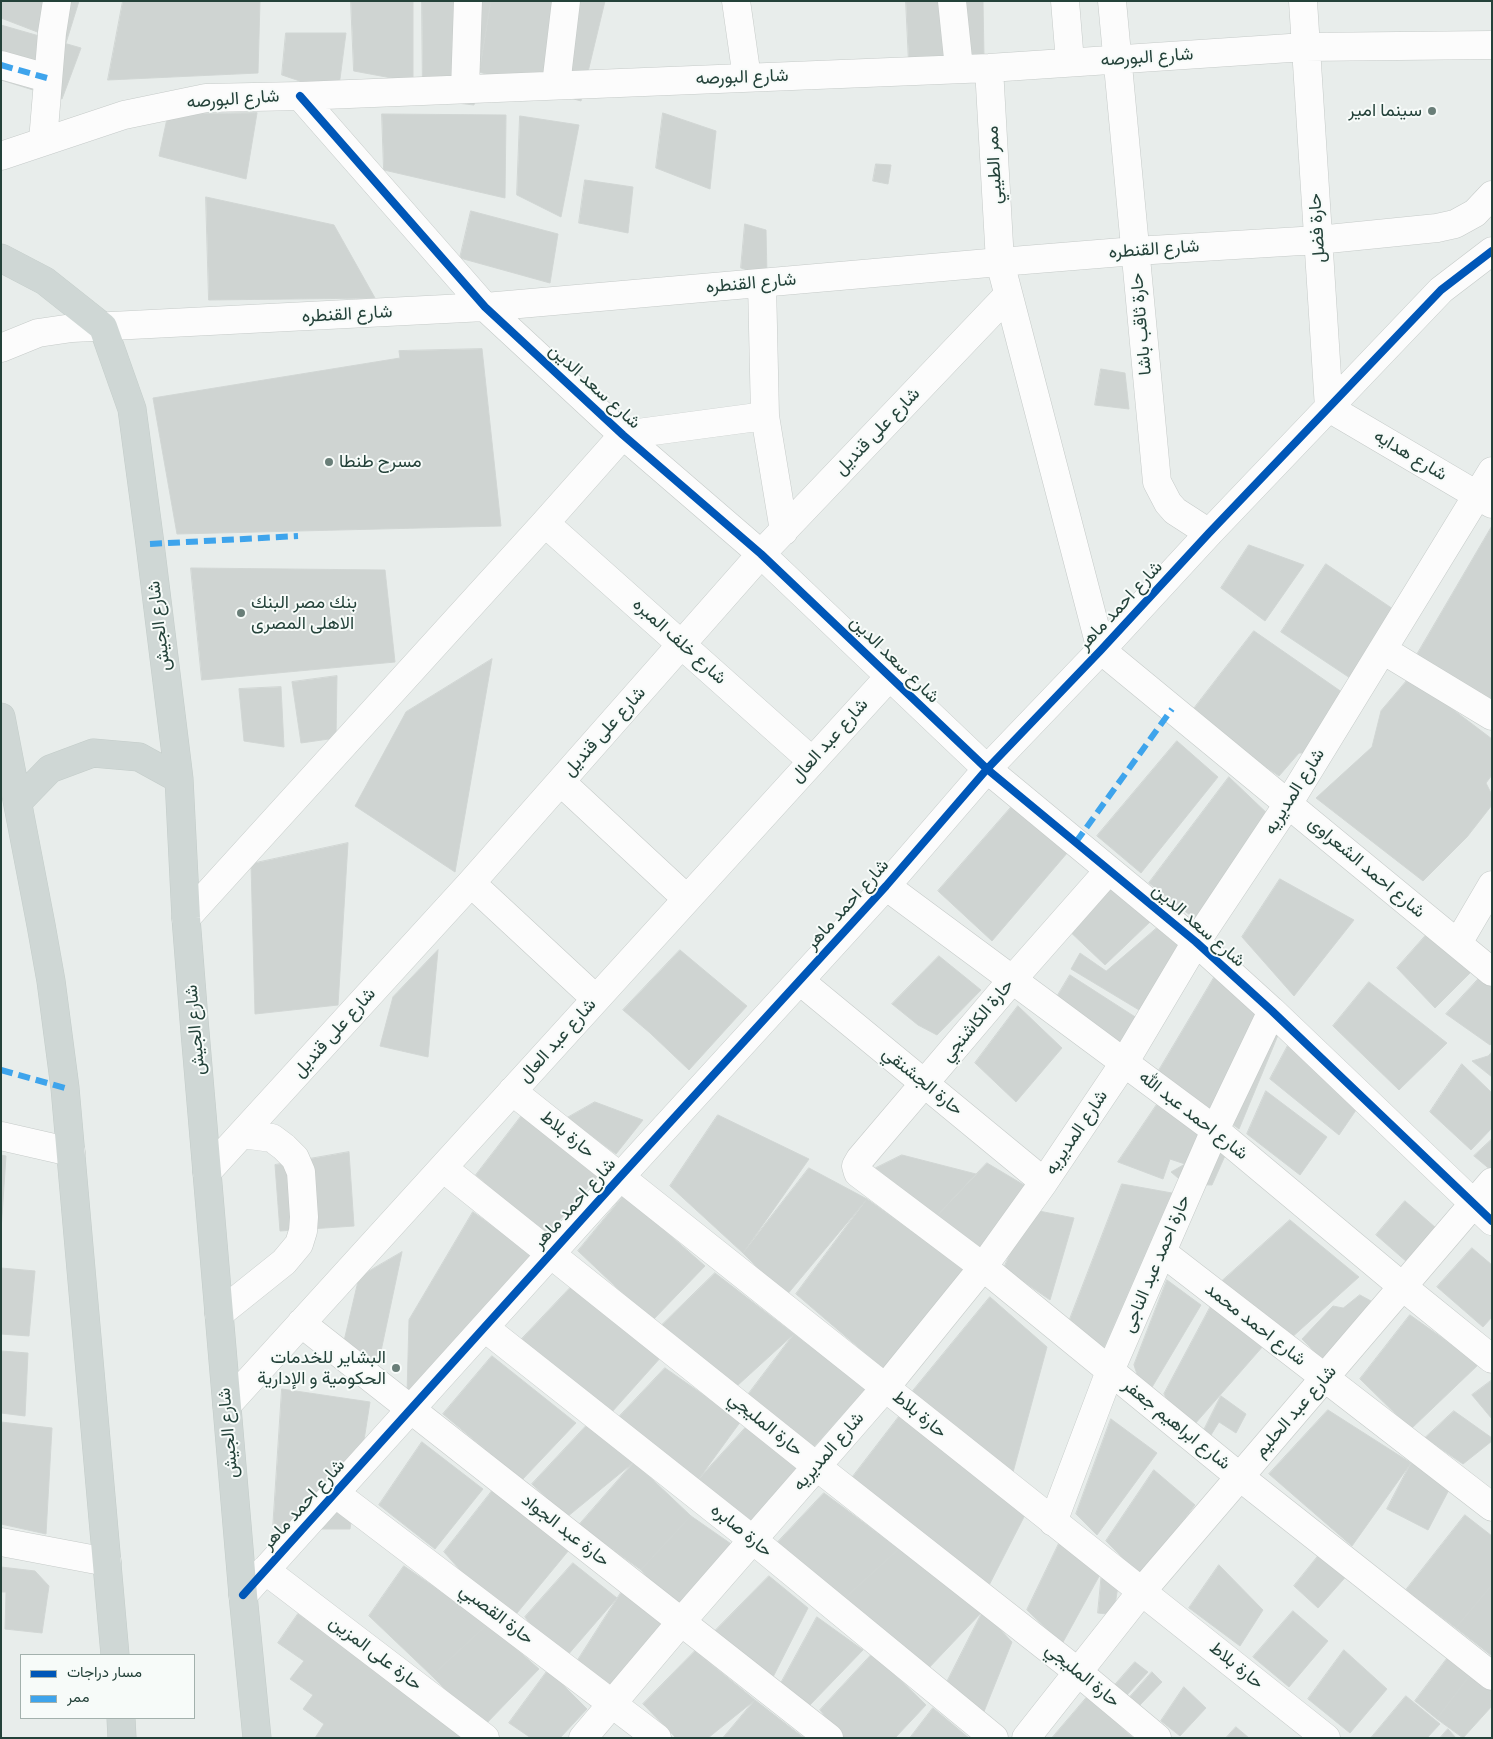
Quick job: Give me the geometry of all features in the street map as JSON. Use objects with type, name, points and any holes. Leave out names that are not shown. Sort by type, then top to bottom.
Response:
[{"type":"main road","points":[[1,258],[45,281],[103,327]]},
{"type":"main road","name":"شارع الجيش","points":[[103,327],[132,409],[179,779],[186,918],[243,1595],[257,1738]]},
{"type":"main road","points":[[1,717],[51,981],[65,1088],[115,1654]]},
{"type":"main road","points":[[18,802],[50,769],[93,753],[139,757],[179,779]]},
{"type":"main road","points":[[120,1719],[122,1738]]},
{"type":"street","points":[[43,141],[52,33],[57,1]]},
{"type":"street","points":[[465,89],[468,1]]},
{"type":"street","points":[[556,85],[566,1]]},
{"type":"street","points":[[736,1],[747,78]]},
{"type":"street","points":[[952,1],[959,68]]},
{"type":"street","points":[[1064,1],[1070,62]]},
{"type":"street","name":"حارة ثاقب باشا","points":[[1112,1],[1157,482],[1175,512],[1208,533]]},
{"type":"street","name":"حارة فضل","points":[[1303,1],[1329,408]]},
{"type":"street","name":"شارع البورصه","points":[[1,156],[124,114],[206,98],[300,96],[989,68],[1305,47],[1492,45]]},
{"type":"street","points":[[1,65],[48,78]]},
{"type":"street","name":"ممر الطيبي","points":[[989,68],[1000,262],[1101,650]]},
{"type":"street","name":"شارع سعد الدين","points":[[300,96],[485,307],[623,435],[761,554],[987,769],[1196,942],[1272,1010],[1482,1213]]},
{"type":"street","name":"شارع القنطره","points":[[1,348],[38,333],[72,328],[485,307],[1000,262],[1135,251],[1318,240],[1437,228],[1455,224],[1474,213],[1492,195]]},
{"type":"street","name":"شارع احمد ماهر","points":[[243,1595],[550,1254],[886,886],[987,769],[1101,650],[1208,533],[1441,290],[1492,251]]},
{"type":"street","points":[[762,283],[765,416],[784,531]]},
{"type":"street","name":"شارع على قنديل","points":[[208,1172],[472,883],[761,554],[1008,295]]},
{"type":"street","name":"شارع هدايه","points":[[1329,408],[1485,500]]},
{"type":"street","points":[[186,918],[623,435],[765,416]]},
{"type":"street","name":"شارع المديريه","points":[[583,1738],[681,1622],[885,1388],[983,1267],[1044,1182],[1124,1063],[1196,942],[1288,804],[1383,650],[1485,500],[1492,471]]},
{"type":"street","name":"شارع خلف المبره","points":[[545,523],[812,762]]},
{"type":"street","name":"شارع احمد الشعراوى","points":[[1101,650],[1492,972]]},
{"type":"street","points":[[1383,650],[1492,716]]},
{"type":"street","name":"شارع عبد العال","points":[[227,1405],[889,677]]},
{"type":"street","points":[[561,782],[687,899]]},
{"type":"street","name":"حارة الكاشنجي","points":[[860,1176],[856,1169],[858,1162],[1012,980],[1109,870]]},
{"type":"street","points":[[472,883],[596,1000]]},
{"type":"street","points":[[1458,944],[1492,885]]},
{"type":"street","name":"شارع احمد عبد الله","points":[[886,886],[1215,1130],[1492,1359]]},
{"type":"street","name":"حارة الجشنقي","points":[[800,981],[1044,1182]]},
{"type":"street","name":"حارة احمد عبد الناجى","points":[[1053,1522],[1110,1371],[1215,1130],[1272,1010]]},
{"type":"street","name":"حارة بلاط","points":[[512,1091],[1326,1738]]},
{"type":"street","points":[[219,1314],[284,1262],[299,1244],[303,1231],[301,1172],[295,1158],[284,1146],[272,1138],[242,1134]]},
{"type":"street","points":[[1,1136],[71,1152]]},
{"type":"street","name":"حارة المليجي","points":[[443,1168],[816,1466],[1078,1672],[1158,1738]]},
{"type":"street","name":"شارع ابراهيم جعفر","points":[[860,1176],[983,1267],[1240,1477],[1492,1676]]},
{"type":"street","name":"شارع عبد الحليم","points":[[1026,1738],[1142,1592],[1403,1287],[1482,1213],[1492,1182]]},
{"type":"street","name":"شارع احمد محمد","points":[[1162,1252],[1492,1507]]},
{"type":"street","name":"حارة عبد الجواد","points":[[301,1323],[829,1738]]},
{"type":"street","name":"حارة صابره","points":[[485,1328],[753,1540],[994,1738]]},
{"type":"street","name":"حارة القصبي","points":[[335,1493],[657,1738]]},
{"type":"street","points":[[1,1542],[107,1562]]},
{"type":"street","name":"حارة على المزين","points":[[265,1570],[485,1738]]},
{"type":"building","points":[[1,1],[79,1],[66,43],[1,18]]},
{"type":"building","points":[[123,1],[260,1],[258,73],[108,80]]},
{"type":"building","points":[[351,1],[413,1],[413,82],[354,71]]},
{"type":"building","points":[[422,1],[491,1],[474,105],[423,99]]},
{"type":"building","points":[[491,1],[605,1],[581,101],[479,72]]},
{"type":"building","points":[[906,1],[946,1],[959,62],[909,63]]},
{"type":"building","points":[[957,1],[983,1],[984,57],[959,62]]},
{"type":"building","points":[[1,25],[81,48],[62,99],[1,80]]},
{"type":"building","points":[[286,33],[346,33],[338,94],[282,75]]},
{"type":"building","points":[[257,113],[246,179],[159,156],[168,114]]},
{"type":"building","points":[[663,113],[716,131],[710,189],[656,168]]},
{"type":"building","points":[[382,114],[506,115],[505,198],[384,170]]},
{"type":"building","points":[[520,116],[579,125],[561,217],[517,195]]},
{"type":"building","points":[[876,164],[891,165],[888,184],[873,181]]},
{"type":"building","points":[[585,180],[633,187],[628,233],[579,223]]},
{"type":"building","points":[[206,197],[334,225],[375,298],[209,300]]},
{"type":"building","points":[[471,211],[558,234],[550,283],[460,258]]},
{"type":"building","points":[[745,224],[766,230],[767,276],[741,268]]},
{"type":"building","name":"مسرح طنطا","points":[[482,349],[501,526],[177,534],[153,398],[400,358],[399,351]]},
{"type":"building","points":[[1101,369],[1125,373],[1129,409],[1095,405]]},
{"type":"building","points":[[1492,526],[1492,704],[1415,658]]},
{"type":"building","points":[[1249,545],[1304,565],[1265,621],[1221,588]]},
{"type":"building","points":[[1326,564],[1399,613],[1353,680],[1281,632]]},
{"type":"building","points":[[191,568],[385,570],[395,662],[202,680]]},
{"type":"building","points":[[1254,631],[1349,697],[1310,753],[1299,753],[1279,776],[1189,715]]},
{"type":"building","points":[[492,659],[455,872],[355,806],[406,712]]},
{"type":"building","points":[[337,676],[336,738],[301,743],[292,682]]},
{"type":"building","points":[[1410,677],[1492,739],[1492,775],[1486,783],[1492,795],[1492,805],[1467,837],[1423,881],[1316,798],[1372,747],[1381,711]]},
{"type":"building","points":[[281,687],[284,747],[244,741],[239,689]]},
{"type":"building","points":[[1177,741],[1218,777],[1141,873],[1097,836]]},
{"type":"building","points":[[1229,777],[1272,818],[1204,926],[1149,883]]},
{"type":"building","points":[[1014,804],[1068,852],[992,941],[938,891]]},
{"type":"building","points":[[348,843],[338,1005],[255,1014],[251,864]]},
{"type":"building","points":[[1103,879],[1152,920],[1105,965],[1063,925]]},
{"type":"building","points":[[1280,879],[1354,920],[1294,996],[1242,937]]},
{"type":"building","points":[[1435,925],[1471,972],[1435,1008],[1397,968]]},
{"type":"building","points":[[1157,928],[1186,951],[1149,1016],[1071,969],[1080,953],[1106,971]]},
{"type":"building","points":[[438,950],[428,1057],[380,1046],[393,997]]},
{"type":"building","points":[[680,950],[747,1006],[689,1070],[623,1010]]},
{"type":"building","points":[[939,956],[981,990],[937,1035],[918,1025],[892,1004]]},
{"type":"building","points":[[1218,971],[1281,1028],[1239,1129],[1158,1072]]},
{"type":"building","points":[[1483,974],[1492,981],[1492,1043],[1490,1045],[1446,1014]]},
{"type":"building","points":[[1070,975],[1143,1022],[1119,1057],[1052,1005]]},
{"type":"building","points":[[1369,982],[1447,1043],[1399,1090],[1333,1026]]},
{"type":"building","points":[[1018,1006],[1062,1048],[1016,1102],[975,1063]]},
{"type":"building","points":[[1292,1038],[1367,1094],[1339,1135],[1270,1079]]},
{"type":"building","points":[[1492,1052],[1492,1077],[1472,1061],[1488,1056]]},
{"type":"building","points":[[1462,1064],[1492,1093],[1492,1128],[1471,1150],[1430,1112]]},
{"type":"building","points":[[1266,1091],[1327,1137],[1300,1175],[1247,1134]]},
{"type":"building","points":[[1160,1100],[1228,1149],[1212,1185],[1185,1184],[1171,1172],[1185,1164],[1170,1159],[1163,1179],[1118,1162]]},
{"type":"building","points":[[595,1102],[643,1120],[616,1154],[567,1118]]},
{"type":"building","points":[[523,1114],[606,1166],[545,1237],[476,1175]]},
{"type":"building","points":[[718,1115],[809,1159],[743,1253],[670,1186]]},
{"type":"building","points":[[1492,1139],[1492,1171],[1474,1156]]},
{"type":"building","points":[[349,1152],[354,1226],[280,1231],[275,1165]]},
{"type":"building","points":[[1,1155],[6,1156],[1,1231]]},
{"type":"building","points":[[902,1155],[976,1174],[934,1219],[876,1168]]},
{"type":"building","points":[[987,1163],[1034,1191],[978,1251],[934,1219]]},
{"type":"building","points":[[809,1168],[867,1199],[786,1296],[743,1253]]},
{"type":"building","points":[[1122,1184],[1172,1193],[1103,1350],[1070,1319]]},
{"type":"building","points":[[624,1195],[705,1266],[652,1321],[578,1251]]},
{"type":"building","points":[[867,1199],[965,1269],[886,1371],[796,1294]]},
{"type":"building","points":[[1405,1201],[1444,1235],[1415,1269],[1376,1235]]},
{"type":"building","points":[[1029,1209],[1074,1218],[1050,1300],[1004,1268]]},
{"type":"building","points":[[473,1212],[536,1257],[407,1394],[409,1320]]},
{"type":"building","points":[[1290,1220],[1359,1277],[1290,1339],[1221,1282]]},
{"type":"building","points":[[1472,1248],[1492,1265],[1492,1317],[1483,1327],[1437,1287]]},
{"type":"building","points":[[402,1252],[377,1370],[344,1341],[359,1277]]},
{"type":"building","points":[[1,1268],[35,1271],[29,1336],[1,1334]]},
{"type":"building","points":[[715,1273],[794,1334],[737,1386],[662,1325]]},
{"type":"building","points":[[1167,1280],[1201,1305],[1145,1399],[1134,1365]]},
{"type":"building","points":[[571,1287],[662,1356],[603,1422],[518,1343]]},
{"type":"building","points":[[1360,1295],[1371,1301],[1360,1319],[1323,1360],[1302,1339],[1333,1306],[1343,1308]]},
{"type":"building","points":[[990,1297],[1047,1347],[1009,1487],[912,1392]]},
{"type":"building","points":[[1212,1304],[1271,1337],[1187,1433],[1164,1394]]},
{"type":"building","points":[[1410,1315],[1479,1364],[1411,1429],[1360,1379]]},
{"type":"building","points":[[794,1334],[867,1388],[811,1450],[747,1396]]},
{"type":"building","points":[[1,1351],[28,1353],[25,1416],[1,1413]]},
{"type":"building","points":[[492,1356],[576,1423],[522,1480],[443,1414]]},
{"type":"building","points":[[665,1368],[741,1421],[698,1480],[617,1419]]},
{"type":"building","points":[[1492,1380],[1492,1419],[1472,1395]]},
{"type":"building","points":[[282,1389],[370,1402],[350,1529],[273,1529]]},
{"type":"building","points":[[1221,1396],[1246,1414],[1236,1433],[1219,1422],[1211,1435],[1204,1430]]},
{"type":"building","points":[[1328,1410],[1411,1463],[1352,1546],[1269,1474]]},
{"type":"building","points":[[1454,1411],[1492,1438],[1492,1441],[1463,1464],[1425,1438]]},
{"type":"building","points":[[901,1414],[1026,1513],[983,1597],[851,1479]]},
{"type":"building","points":[[1111,1419],[1157,1453],[1097,1535],[1076,1514]]},
{"type":"building","points":[[1,1422],[52,1428],[46,1534],[1,1524]]},
{"type":"building","points":[[587,1425],[634,1462],[567,1517],[532,1484]]},
{"type":"building","points":[[748,1425],[800,1465],[749,1525],[698,1480]]},
{"type":"building","points":[[422,1442],[483,1489],[435,1549],[379,1505]]},
{"type":"building","points":[[634,1462],[691,1516],[641,1570],[579,1525]]},
{"type":"building","points":[[1411,1463],[1452,1484],[1428,1530],[1387,1509]]},
{"type":"building","points":[[1154,1470],[1195,1505],[1141,1576],[1106,1541]]},
{"type":"building","points":[[492,1491],[569,1550],[508,1624],[444,1552]]},
{"type":"building","points":[[824,1493],[899,1549],[844,1599],[777,1543]]},
{"type":"building","points":[[1465,1515],[1492,1536],[1492,1585],[1456,1628],[1406,1590]]},
{"type":"building","points":[[691,1516],[734,1546],[681,1617],[641,1570]]},
{"type":"building","points":[[1065,1531],[1102,1571],[1062,1644],[1027,1610]]},
{"type":"building","points":[[899,1549],[983,1611],[926,1671],[844,1599]]},
{"type":"building","points":[[1323,1550],[1350,1572],[1318,1608],[1294,1586]]},
{"type":"building","points":[[573,1563],[617,1598],[560,1664],[525,1617]]},
{"type":"building","points":[[1219,1565],[1263,1610],[1240,1646],[1189,1608]]},
{"type":"building","points":[[404,1566],[488,1624],[432,1676],[369,1616]]},
{"type":"building","points":[[1,1567],[35,1571],[49,1586],[42,1633],[5,1629],[6,1592],[1,1592]]},
{"type":"building","points":[[1102,1571],[1119,1580],[1115,1605],[1116,1615],[1098,1613]]},
{"type":"building","points":[[769,1576],[808,1608],[772,1679],[714,1632]]},
{"type":"building","points":[[1492,1585],[1492,1656],[1456,1628]]},
{"type":"building","points":[[624,1588],[669,1629],[610,1692],[576,1663]]},
{"type":"building","points":[[983,1611],[1012,1642],[983,1714],[947,1682]]},
{"type":"building","points":[[1293,1611],[1328,1641],[1289,1687],[1253,1657]]},
{"type":"building","points":[[298,1614],[476,1738],[315,1738],[324,1724],[303,1709],[313,1695],[290,1679],[304,1661],[278,1643]]},
{"type":"building","points":[[817,1617],[863,1650],[809,1706],[780,1685]]},
{"type":"building","points":[[488,1624],[539,1669],[483,1727],[432,1676]]},
{"type":"building","points":[[1344,1650],[1387,1689],[1350,1733],[1308,1699]]},
{"type":"building","points":[[695,1651],[755,1700],[708,1738],[676,1738],[643,1704]]},
{"type":"building","points":[[873,1653],[926,1705],[895,1738],[843,1738],[820,1710]]},
{"type":"building","points":[[1449,1656],[1471,1674],[1437,1719],[1415,1701]]},
{"type":"building","points":[[1135,1662],[1148,1672],[1127,1695],[1114,1686]]},
{"type":"building","points":[[548,1670],[587,1709],[560,1738],[531,1738],[509,1723]]},
{"type":"building","points":[[1152,1672],[1162,1682],[1140,1705],[1130,1697]]},
{"type":"building","points":[[1471,1674],[1492,1690],[1492,1706],[1463,1738],[1437,1719]]},
{"type":"building","points":[[1184,1687],[1206,1708],[1180,1736],[1161,1721]]},
{"type":"building","points":[[1088,1696],[1133,1738],[1052,1738]]},
{"type":"building","points":[[1406,1696],[1440,1724],[1427,1738],[1371,1738]]},
{"type":"building","points":[[755,1700],[804,1738],[723,1738]]},
{"type":"building","points":[[933,1708],[969,1738],[910,1738]]},
{"type":"building","points":[[1236,1727],[1249,1738],[1226,1738]]},
{"type":"building","points":[[1448,1729],[1456,1738],[1440,1738]]},
{"type":"marked path","points":[[1,65],[47,78]]},
{"type":"marked path","points":[[150,544],[298,536]]},
{"type":"marked path","points":[[1076,842],[1172,709]]},
{"type":"marked path","points":[[1,1070],[65,1088]]},
{"type":"cycle path","points":[[300,96],[485,307],[623,435],[761,554],[987,769],[1196,942],[1272,1011],[1492,1221]]},
{"type":"cycle path","points":[[243,1595],[620,1177],[886,886],[987,769],[1441,290],[1492,251]]},
{"type":"place","name":"سينما امير","points":[[1432,111]]},
{"type":"place","name":"مسرح طنطا","points":[[329,462]]},
{"type":"place","name":"بنك مصر البنك الاهلى المصرى","points":[[241,613]]},
{"type":"place","name":"البشاير للخدمات الحكومية و الإدارية","points":[[396,1368]]}]
